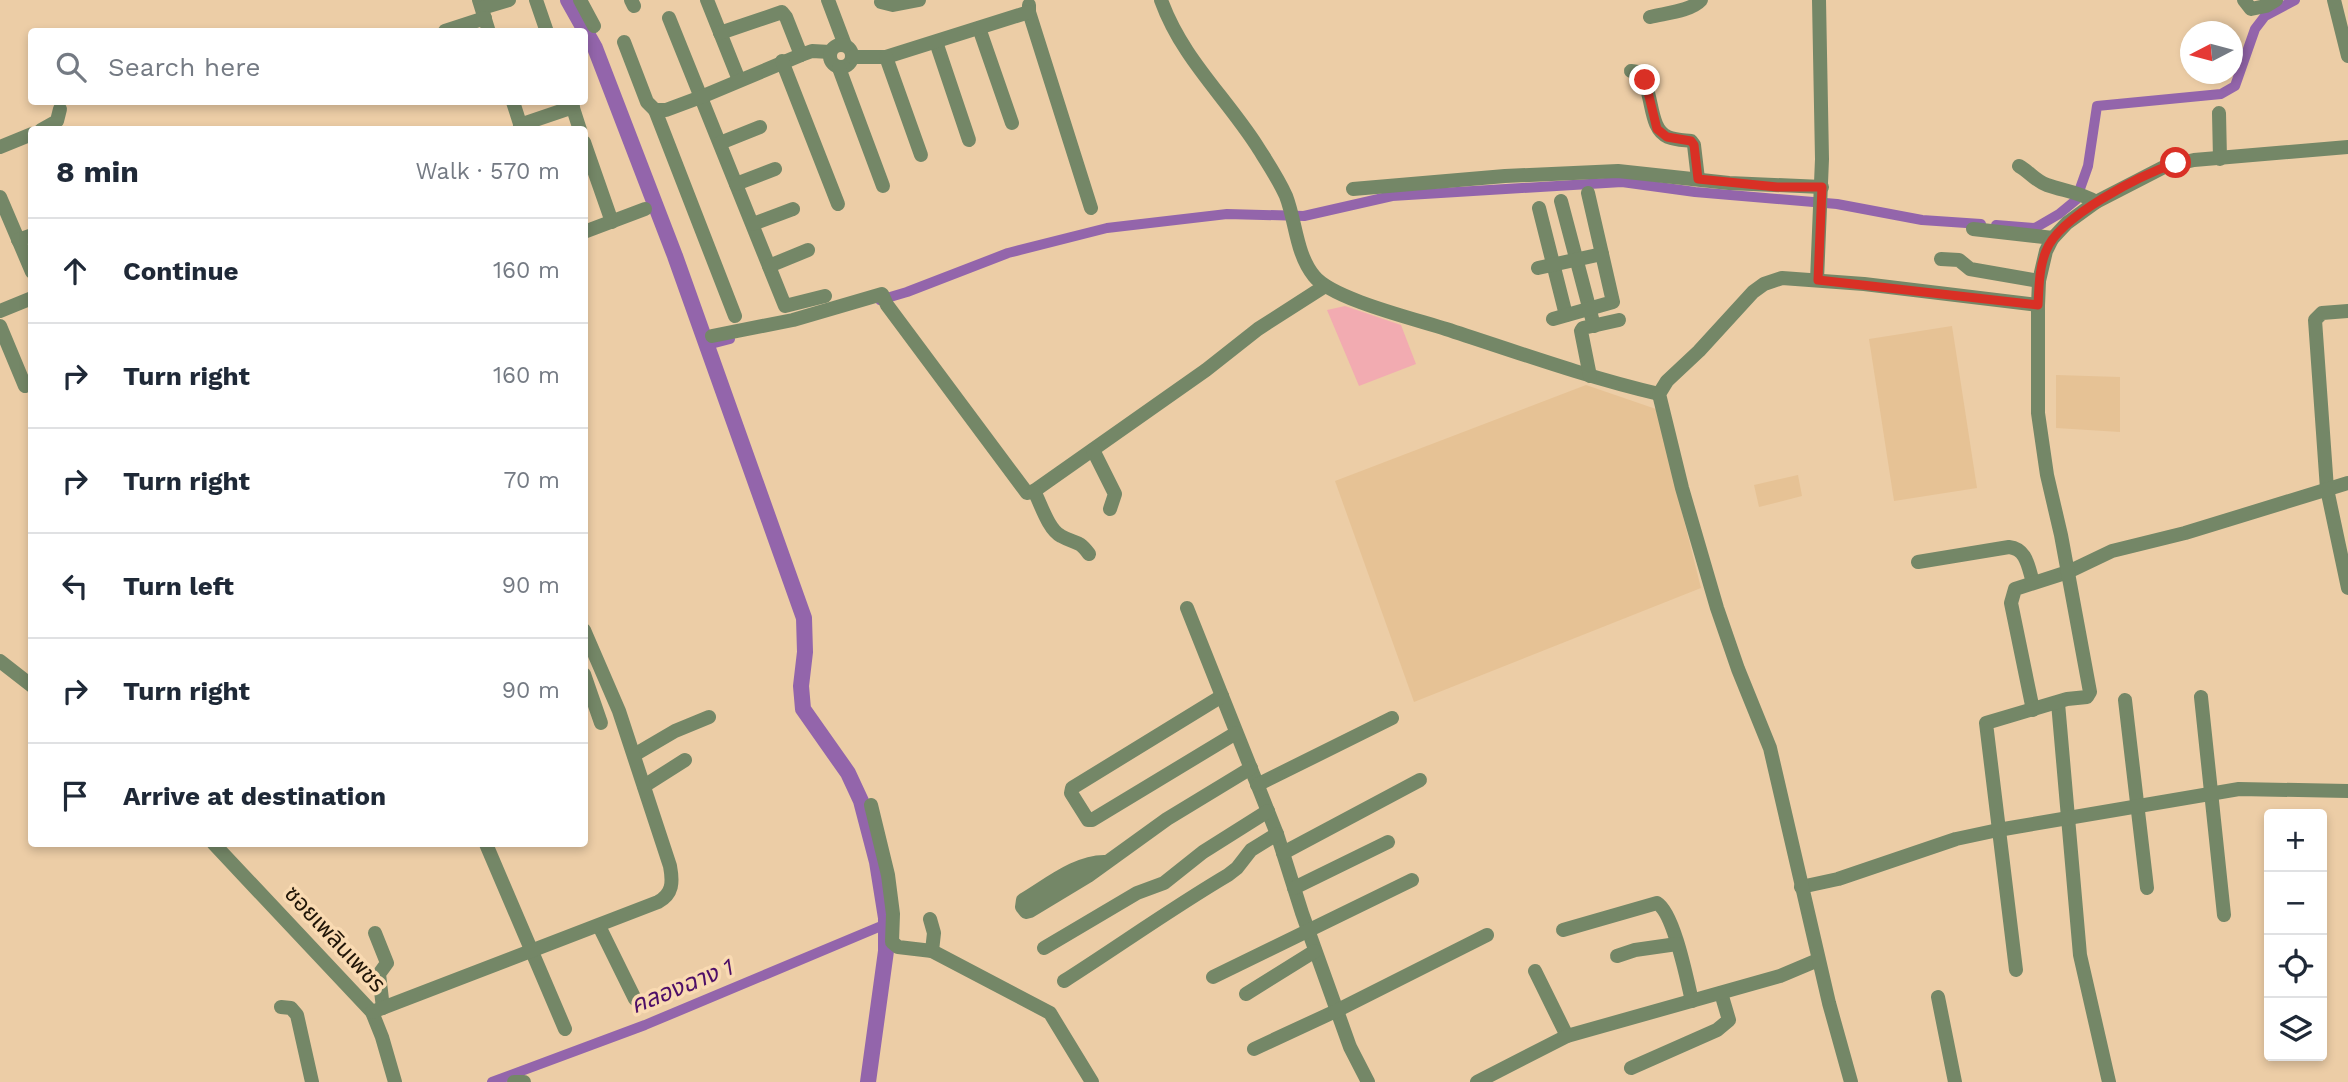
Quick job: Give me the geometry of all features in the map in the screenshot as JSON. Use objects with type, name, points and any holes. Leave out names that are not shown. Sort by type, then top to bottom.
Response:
[{"type":"street","points":[[451,28],[509,0]]},
{"type":"street","points":[[537,0],[546,28]]},
{"type":"street","points":[[580,0],[594,26]]},
{"type":"street","points":[[707,0],[738,80]]},
{"type":"street","points":[[828,0],[849,51],[851,63],[839,68],[833,65],[830,59],[834,47],[849,51],[886,57],[979,28],[1029,8],[1091,208]]},
{"type":"street","points":[[881,2],[893,5],[919,0]]},
{"type":"street","points":[[1161,0],[1177,38],[1249,133],[1275,173],[1308,267],[1314,277],[1325,286],[1366,303],[1591,376],[1659,394]]},
{"type":"street","points":[[1650,17],[1687,8],[1702,0]]},
{"type":"street","points":[[1818,280],[1821,195],[1819,0]]},
{"type":"street","points":[[2334,0],[2348,56]]},
{"type":"street","points":[[720,33],[782,12],[801,55]]},
{"type":"street","points":[[669,18],[785,306],[825,296]]},
{"type":"street","points":[[979,28],[1012,122]]},
{"type":"street","points":[[624,42],[736,316]]},
{"type":"street","points":[[936,42],[969,140]]},
{"type":"street","points":[[654,110],[666,110],[701,97],[782,61],[812,51],[831,52]]},
{"type":"street","points":[[886,57],[920,155]]},
{"type":"street","points":[[782,61],[838,204]]},
{"type":"street","points":[[839,68],[883,186]]},
{"type":"street","points":[[1631,71],[1638,72],[1645,80],[1657,129],[1667,137],[1691,141],[1694,145],[1698,179]]},
{"type":"street","points":[[514,105],[521,126]]},
{"type":"street","points":[[523,126],[570,105]]},
{"type":"street","points":[[572,105],[579,126]]},
{"type":"street","points":[[48,126],[57,121],[60,108]]},
{"type":"street","points":[[2219,113],[2220,159]]},
{"type":"street","points":[[720,143],[760,127]]},
{"type":"street","points":[[0,148],[28,136]]},
{"type":"street","points":[[2019,166],[2046,185],[2085,196],[2164,167],[2193,160],[2348,147]]},
{"type":"street","points":[[588,163],[612,222]]},
{"type":"street","points":[[736,184],[775,169]]},
{"type":"street","points":[[1353,188],[1505,176],[1618,171],[1777,187],[1821,195]]},
{"type":"street","points":[[1539,208],[1554,266],[1559,317],[1609,304],[1614,298],[1588,193]]},
{"type":"street","points":[[2016,970],[1986,723],[2087,697],[2090,692],[2047,475],[2038,412],[2039,281],[2046,251],[2053,238],[2085,196]]},
{"type":"street","points":[[0,197],[25,237]]},
{"type":"street","points":[[1561,201],[1594,326]]},
{"type":"street","points":[[588,231],[645,209]]},
{"type":"street","points":[[752,224],[793,209]]},
{"type":"street","points":[[1973,229],[2053,238]]},
{"type":"street","points":[[769,266],[808,250]]},
{"type":"street","points":[[1538,268],[1602,254]]},
{"type":"street","points":[[1941,259],[1959,260],[1970,269],[2039,281]]},
{"type":"street","points":[[1851,1082],[1818,960],[1770,748],[1748,696],[1717,608],[1682,488],[1659,394],[1667,381],[1699,351],[1746,299],[1764,284],[1789,277],[2038,305]]},
{"type":"street","points":[[712,336],[793,320],[882,294],[1027,493],[1034,491],[1206,370],[1265,325],[1325,286]]},
{"type":"street","points":[[0,311],[28,300]]},
{"type":"street","points":[[2348,311],[2322,313],[2315,320],[2328,489],[2348,588]]},
{"type":"street","points":[[1591,376],[1580,335],[1583,328],[1619,320]]},
{"type":"street","points":[[0,326],[25,386]]},
{"type":"street","points":[[1093,450],[1115,494],[1110,509]]},
{"type":"street","points":[[2032,710],[2011,603],[2015,589],[2068,572],[2112,551],[2185,533],[2348,482]]},
{"type":"street","points":[[1034,491],[1054,530],[1061,537],[1082,543],[1089,554]]},
{"type":"street","points":[[1917,562],[2009,547],[2018,548],[2024,553],[2033,582]]},
{"type":"street","points":[[1187,608],[1277,834],[1308,931],[1350,1047],[1368,1082]]},
{"type":"street","points":[[375,933],[387,963],[379,974],[377,1010],[599,926],[665,898],[672,886],[670,866],[619,710],[588,652]]},
{"type":"street","points":[[0,661],[28,683]]},
{"type":"street","points":[[588,686],[601,723]]},
{"type":"street","points":[[1222,696],[1108,764],[1072,788],[1070,793],[1088,820],[1091,820],[1236,733]]},
{"type":"street","points":[[2201,698],[2224,915]]},
{"type":"street","points":[[2125,700],[2147,888]]},
{"type":"street","points":[[2058,703],[2080,956],[2109,1082]]},
{"type":"street","points":[[634,755],[675,731],[709,717]]},
{"type":"street","points":[[1257,785],[1392,718]]},
{"type":"street","points":[[644,786],[685,760]]},
{"type":"street","points":[[1107,862],[1080,867],[1023,901],[1022,908],[1026,912],[1030,911],[1107,862],[1167,819],[1251,768]]},
{"type":"street","points":[[1283,853],[1420,780]]},
{"type":"street","points":[[1801,887],[1838,879],[1956,839],[2067,818],[2239,789],[2348,792]]},
{"type":"street","points":[[871,805],[888,875],[893,914],[892,942],[898,947],[932,951],[1049,1013],[1092,1082]]},
{"type":"street","points":[[1045,948],[1137,893],[1164,883],[1203,852],[1268,811]]},
{"type":"street","points":[[1063,981],[1237,868],[1251,850],[1277,834]]},
{"type":"street","points":[[1294,888],[1388,842]]},
{"type":"street","name":"ซอยเพลินเพชร","points":[[217,847],[377,1010],[395,1082]]},
{"type":"street","points":[[487,847],[565,1029]]},
{"type":"street","points":[[1213,977],[1412,880]]},
{"type":"street","points":[[1563,930],[1657,903],[1665,911],[1677,944],[1692,1001]]},
{"type":"street","points":[[930,919],[934,941],[932,951]]},
{"type":"street","points":[[599,926],[635,999]]},
{"type":"street","points":[[1254,1049],[1487,935]]},
{"type":"street","points":[[1617,956],[1635,950],[1677,944]]},
{"type":"street","points":[[1246,994],[1315,951]]},
{"type":"street","points":[[1477,1082],[1563,1038],[1780,976],[1818,960]]},
{"type":"street","points":[[1535,971],[1563,1038]]},
{"type":"street","points":[[1631,1068],[1727,1023],[1729,1020],[1721,993]]},
{"type":"street","points":[[1938,997],[1955,1082]]},
{"type":"street","points":[[281,1007],[291,1008],[297,1015],[312,1082]]},
{"type":"street","points":[[514,1082],[524,1082]]},
{"type":"shaded area","points":[[1345,306],[1401,325],[1416,364],[1359,386],[1327,310]]},
{"type":"shaded area","points":[[1952,326],[1977,488],[1894,501],[1869,339]]},
{"type":"shaded area","points":[[2056,375],[2120,377],[2120,432],[2056,428]]},
{"type":"shaded area","points":[[1586,385],[1656,409],[1701,588],[1414,702],[1335,481]]},
{"type":"shaded area","points":[[1798,475],[1802,496],[1759,507],[1754,485]]},
{"type":"waterway","points":[[568,0],[584,28]]},
{"type":"waterway","points":[[1996,225],[2035,228],[2076,200],[2088,166],[2097,106],[2221,94],[2235,86],[2255,29],[2265,16],[2295,0]]},
{"type":"waterway","points":[[588,36],[675,256],[804,618],[805,652],[801,686],[803,709],[848,773],[861,801],[877,862],[886,918],[886,951],[868,1082]]},
{"type":"waterway","points":[[880,300],[1008,253],[1107,228],[1227,214],[1304,216],[1392,196],[1622,182],[1695,192],[1837,204],[1922,220],[1981,224]]},
{"type":"waterway","points":[[707,345],[730,339]]},
{"type":"waterway","name":"คลองฉาง 1","points":[[492,1082],[645,1025],[886,924]]},
{"type":"route","points":[[1645,80],[1657,129],[1667,137],[1691,141],[1694,145],[1698,179],[1777,187],[1822,187],[1818,280],[2038,305],[2039,281],[2046,251],[2052,239],[2067,223],[2096,202],[2176,163]]}]
